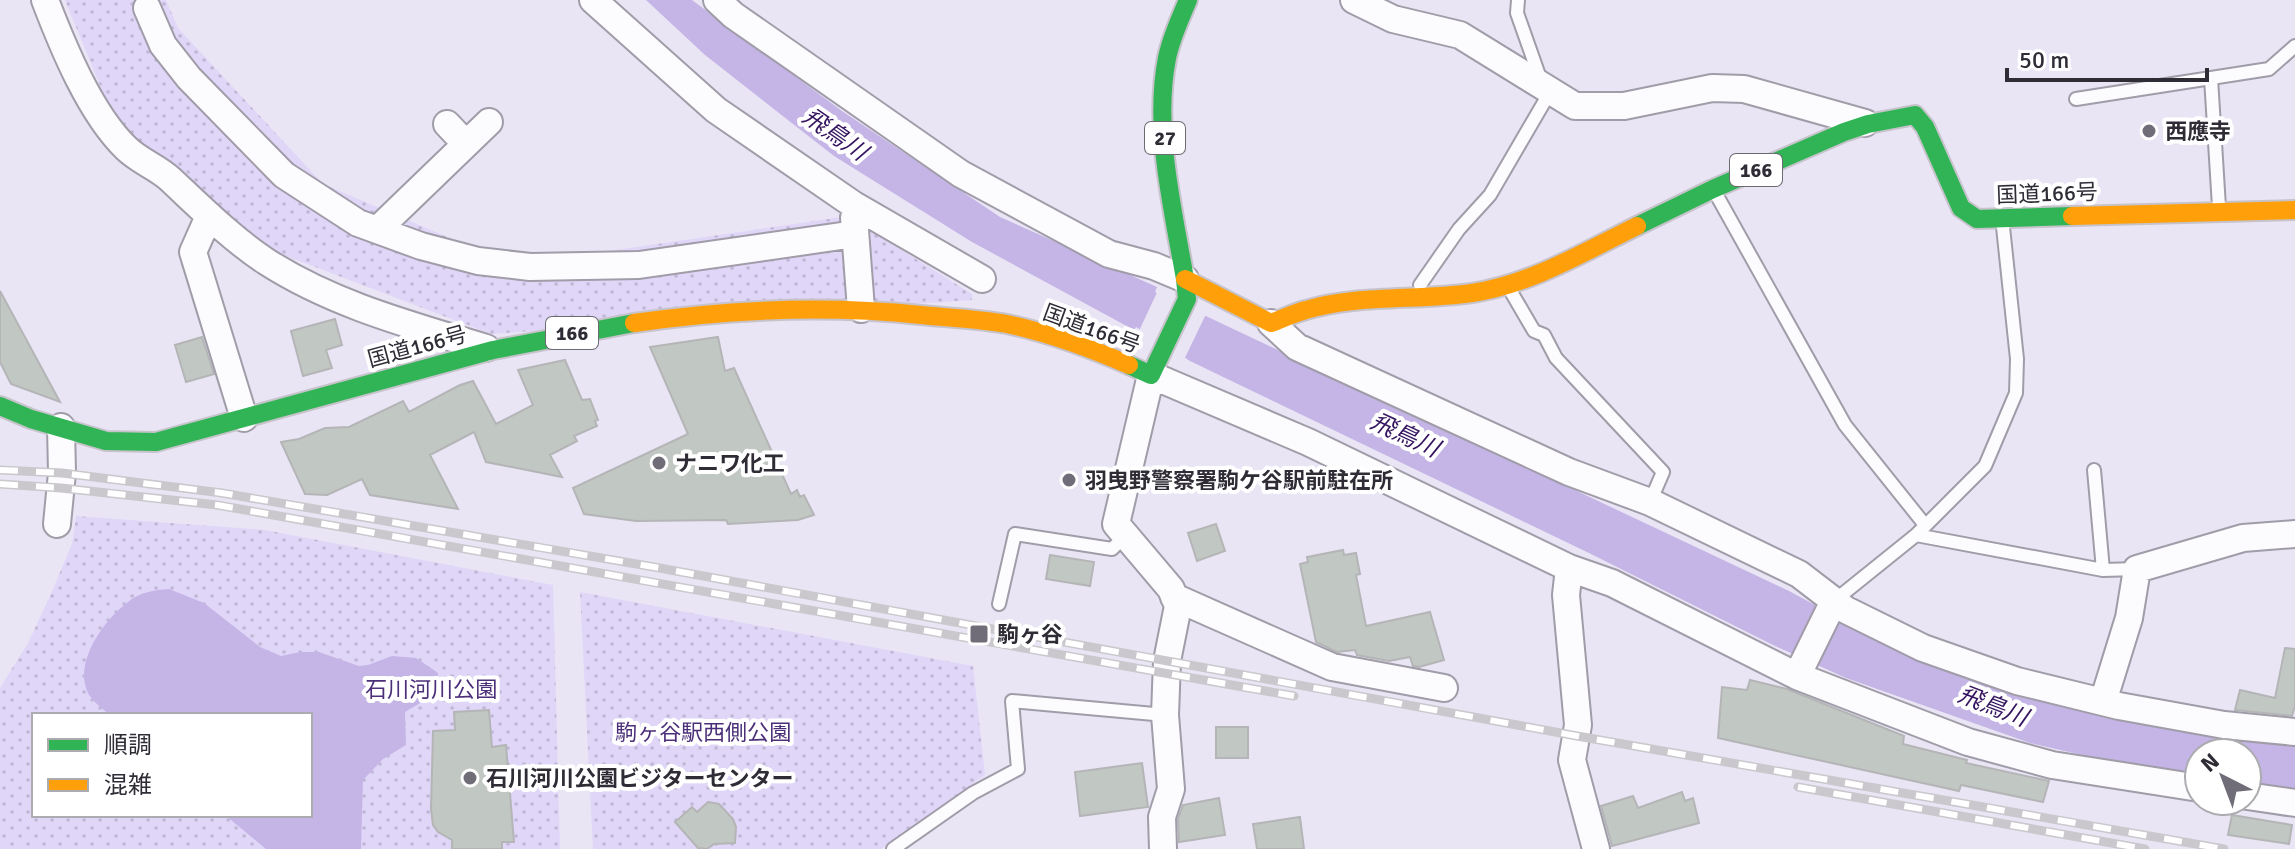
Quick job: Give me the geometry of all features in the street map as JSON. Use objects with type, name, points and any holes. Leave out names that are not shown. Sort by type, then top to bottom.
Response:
[{"type":"main road","name":"27","points":[[1186,289],[1170,193],[1164,132],[1166,62],[1188,0]]},
{"type":"main road","name":"国道166号","points":[[1271,323],[1307,309],[1357,301],[1471,293],[1506,285],[1536,275],[1713,189],[1868,124],[1915,115],[1925,127],[1961,208],[1977,219],[2295,210]]},
{"type":"main road","points":[[1186,289],[1271,323]]},
{"type":"main road","name":"国道166号","points":[[0,406],[31,419],[106,441],[156,442],[493,350],[597,328],[700,313],[794,308],[861,309],[1006,324],[1156,366],[1186,289]]},
{"type":"street","points":[[45,0],[82,84],[114,136],[129,152],[166,175],[209,216],[266,262],[327,294],[399,322],[493,350]]},
{"type":"street","points":[[593,0],[716,110],[854,205],[982,279]]},
{"type":"street","points":[[717,0],[733,15],[849,98],[961,174],[1109,254],[1154,266],[1186,289]]},
{"type":"street","points":[[1354,0],[1393,19],[1460,35],[1575,106],[1624,106],[1712,88],[1744,89],[1868,124]]},
{"type":"street","points":[[147,8],[163,45],[189,78],[284,175],[358,223],[421,246],[478,261],[530,267],[639,265],[855,234]]},
{"type":"street","points":[[377,230],[489,122]]},
{"type":"street","points":[[447,124],[466,144]]},
{"type":"street","points":[[854,205],[861,309]]},
{"type":"street","points":[[209,216],[193,252],[244,418]]},
{"type":"street","points":[[1271,323],[1297,347],[1569,472],[1650,502],[1799,574],[1832,604],[1923,648],[2017,681],[2103,702],[2224,725],[2295,732]]},
{"type":"street","points":[[1163,849],[1162,817],[1171,789],[1165,715],[1167,661],[1178,606],[1171,589],[1116,524],[1156,366],[1569,568],[1612,583],[1799,672],[1968,742],[2052,765],[2183,785]]},
{"type":"street","points":[[57,524],[62,473],[61,427]]},
{"type":"street","points":[[2103,702],[2129,618],[2137,569],[2243,538],[2295,534]]},
{"type":"street","points":[[1569,568],[1566,595],[1578,725],[1572,760],[1596,849]]},
{"type":"street","points":[[1174,597],[1332,667],[1444,688]]},
{"type":"street","points":[[1799,672],[1832,604]]},
{"type":"street","points":[[2263,798],[2295,803]]},
{"type":"lane","points":[[1411,297],[1459,229],[1490,195],[1547,90],[1517,13],[1518,0]]},
{"type":"lane","points":[[2076,99],[2269,69],[2295,46]]},
{"type":"lane","points":[[2211,78],[2219,211]]},
{"type":"lane","points":[[1713,189],[1845,425],[1920,530],[2103,570],[2137,569]]},
{"type":"lane","points":[[1832,604],[1920,530],[1985,466],[2016,393],[2017,359],[2002,219]]},
{"type":"lane","points":[[1506,285],[1534,331],[1544,335],[1556,358],[1663,472],[1650,502]]},
{"type":"lane","points":[[2094,470],[2103,570]]},
{"type":"lane","points":[[999,604],[1015,534],[1112,549],[1125,536]]},
{"type":"lane","points":[[893,849],[973,793],[1018,769],[1012,701],[1165,715]]},
{"type":"green space","points":[[65,0],[166,0],[178,28],[323,184],[513,265],[842,217],[879,236],[972,294],[972,300],[491,334],[255,244],[117,127]]},
{"type":"green space","name":"石川河川公園","points":[[76,516],[265,530],[553,585],[560,849],[0,849],[0,688],[28,643],[72,544]]},
{"type":"green space","name":"駒ヶ谷駅西側公園","points":[[580,592],[973,666],[985,775],[881,849],[593,849]]},
{"type":"water","name":"飛鳥川","points":[[646,0],[692,0],[842,111],[1000,217],[1157,287],[1155,292],[1789,591],[1908,655],[2295,739],[2295,792],[2263,789],[2263,737],[2183,737],[2183,778],[2030,743],[1846,678],[1773,645],[1190,361],[1136,327],[1134,330],[972,242],[834,156],[705,55]]},
{"type":"water","points":[[169,589],[204,603],[260,647],[281,656],[319,652],[359,666],[392,656],[416,658],[438,673],[438,688],[427,699],[405,712],[406,745],[383,759],[363,780],[361,849],[266,849],[227,817],[312,817],[312,713],[108,713],[90,696],[84,681],[93,643],[119,610],[147,592]]},
{"type":"pier","points":[[1160,286],[1160,290],[1207,312],[1183,362],[1138,333]]},
{"type":"building","points":[[0,291],[60,402],[11,384],[0,362]]},
{"type":"building","points":[[335,319],[342,345],[326,350],[332,368],[303,376],[291,331]]},
{"type":"building","points":[[202,337],[214,374],[186,382],[175,345]]},
{"type":"building","points":[[718,337],[725,371],[734,368],[791,494],[797,490],[800,497],[804,495],[814,515],[798,520],[728,524],[726,520],[636,521],[584,514],[573,488],[688,434],[650,347]]},
{"type":"building","points":[[565,360],[582,400],[590,399],[598,420],[595,421],[597,426],[574,436],[577,441],[550,455],[562,477],[486,462],[474,432],[430,455],[458,509],[370,495],[362,479],[327,495],[305,494],[281,442],[299,439],[325,428],[349,427],[403,401],[409,412],[473,381],[496,424],[533,405],[518,370]]},
{"type":"building","points":[[1216,524],[1225,551],[1197,561],[1188,533]]},
{"type":"building","points":[[1343,550],[1344,555],[1356,553],[1360,574],[1356,575],[1366,626],[1430,612],[1444,660],[1419,667],[1413,666],[1410,657],[1389,661],[1357,655],[1355,650],[1337,652],[1316,642],[1300,564],[1308,562],[1307,557]]},
{"type":"building","points":[[1050,555],[1094,562],[1090,586],[1046,579]]},
{"type":"building","points":[[2285,648],[2295,649],[2295,706],[2292,716],[2235,710],[2240,690],[2275,698]]},
{"type":"building","points":[[1750,680],[1787,689],[1904,736],[1903,744],[1967,760],[1966,763],[2049,781],[2043,802],[1961,785],[1959,791],[1718,738],[1722,687],[1747,690]]},
{"type":"building","name":"石川河川公園ビジターセンター","points":[[489,710],[492,747],[506,745],[514,842],[502,842],[502,849],[452,849],[452,840],[433,825],[433,731],[455,730],[454,712]]},
{"type":"building","points":[[1216,727],[1248,727],[1248,758],[1216,758]]},
{"type":"building","points":[[1142,763],[1148,807],[1080,816],[1075,772]]},
{"type":"building","points":[[1682,792],[1685,801],[1693,798],[1699,823],[1612,846],[1601,806],[1633,796],[1638,808]]},
{"type":"building","points":[[1219,798],[1225,835],[1179,842],[1178,819],[1183,805]]},
{"type":"building","points":[[708,802],[719,804],[733,819],[735,843],[698,848],[675,822],[692,807],[697,812]]},
{"type":"building","points":[[1300,817],[1304,849],[1257,849],[1253,824]]},
{"type":"building","points":[[2232,817],[2292,825],[2289,844],[2228,835]]},
{"type":"railway","points":[[0,470],[62,473],[222,493],[654,567],[1577,736],[2224,849]]},
{"type":"railway","points":[[0,484],[217,505],[1294,696]]},
{"type":"railway","points":[[1798,787],[2145,849]]},
{"type":"traffic: fast","points":[[1185,279],[1166,169],[1162,113],[1167,58],[1188,0]]},
{"type":"traffic: fast","points":[[1637,226],[1844,132],[1915,115],[1925,127],[1961,208],[1977,219],[2072,216]]},
{"type":"traffic: fast","points":[[1129,365],[1151,375],[1187,299],[1185,279]]},
{"type":"traffic: fast","points":[[0,406],[31,419],[106,441],[156,442],[493,350],[634,323]]},
{"type":"traffic: slow","points":[[2072,216],[2295,210]]},
{"type":"traffic: slow","points":[[1185,279],[1271,323],[1326,305],[1494,289],[1557,266],[1637,226]]},
{"type":"traffic: slow","points":[[634,323],[706,314],[778,310],[885,312],[1007,324],[1069,342],[1129,365]]},
{"type":"place","name":"西應寺","points":[[2149,131]]},
{"type":"place","name":"ナニワ化工","points":[[659,463]]},
{"type":"place","name":"羽曳野警察署駒ケ谷駅前駐在所","points":[[1069,480]]},
{"type":"place","name":"駒ヶ谷","points":[[979,634]]},
{"type":"place","name":"石川河川公園ビジターセンター","points":[[470,778]]}]
